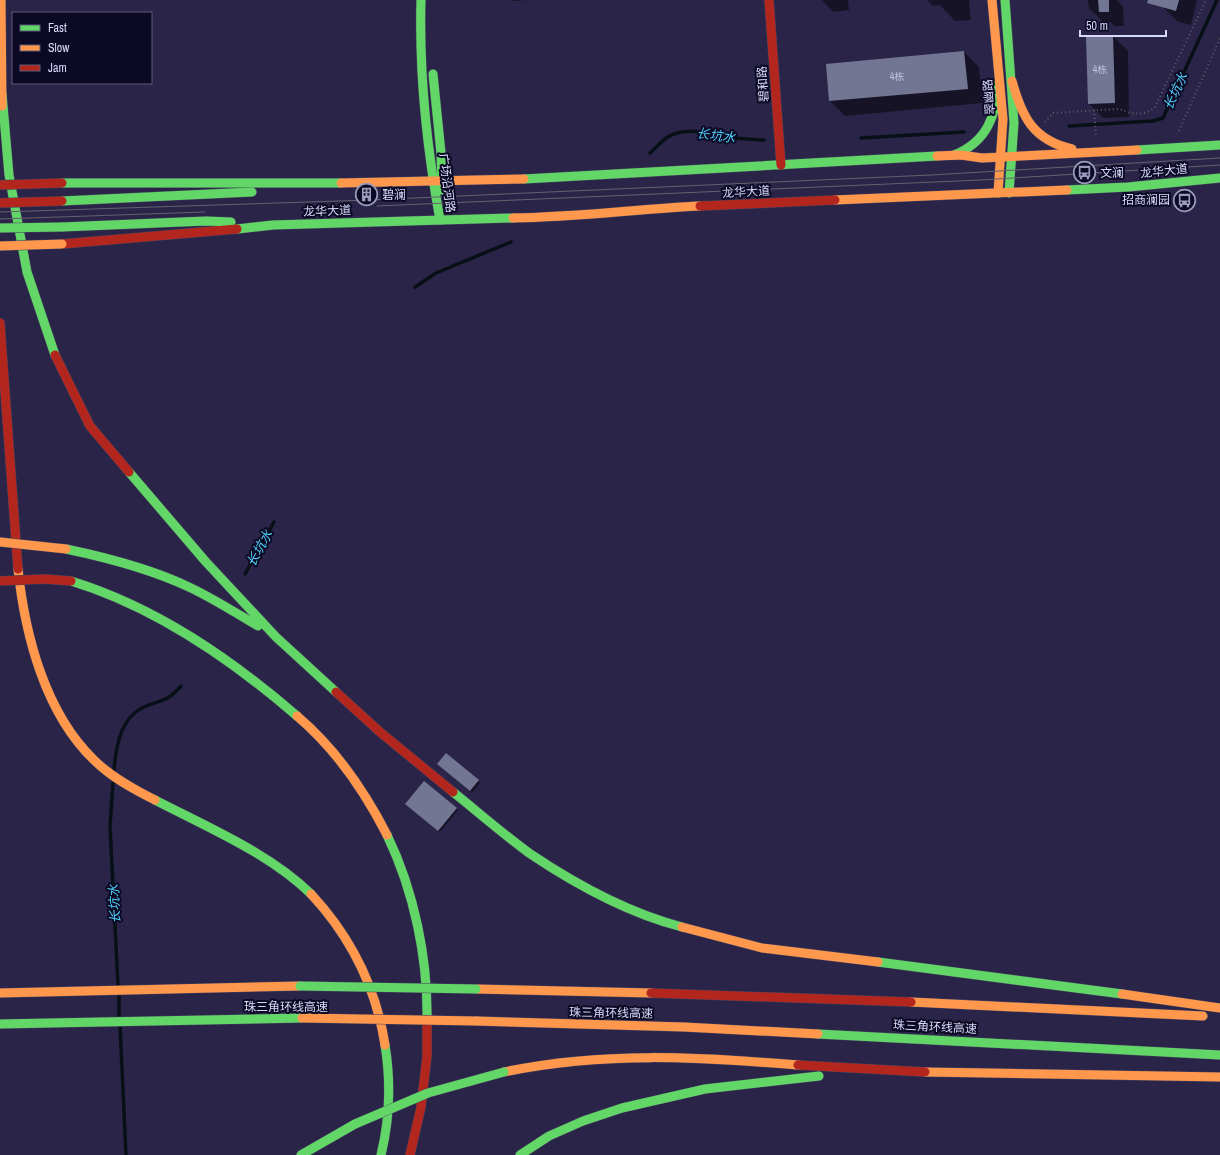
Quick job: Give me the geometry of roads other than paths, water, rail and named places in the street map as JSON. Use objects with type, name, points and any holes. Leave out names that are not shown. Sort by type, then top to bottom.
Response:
[{"type":"main road","points":[[0,0],[2,94],[0,163]]},
{"type":"main road","name":"碧和路","points":[[769,0],[781,165]]},
{"type":"main road","name":"翠幽路","points":[[992,0],[1003,119],[1002,156],[998,193]]},
{"type":"main road","name":"翠幽路","points":[[1005,0],[1014,123],[1009,192]]},
{"type":"main road","name":"广场沿河路","points":[[421,4],[430,40],[443,181],[440,220]]},
{"type":"main road","name":"广场沿河路","points":[[421,4],[420,41],[433,180],[440,220]]},
{"type":"main road","points":[[1012,81],[1020,108],[1025,118],[1041,136],[1058,146],[1093,151]]},
{"type":"main road","points":[[949,156],[968,149],[988,128],[996,109],[999,82]]},
{"type":"main road","points":[[2,94],[9,175],[27,272],[53,352],[90,426],[206,562],[276,637],[380,732],[528,852],[588,889],[632,909],[675,925],[762,948],[1062,985],[1220,1008]]},
{"type":"main road","name":"龙华大道","points":[[0,185],[62,182],[307,184],[433,180],[485,181],[949,156],[982,158],[1141,148],[1220,145]]},
{"type":"main road","name":"龙华大道","points":[[0,228],[206,221],[273,225],[560,217],[640,209],[1128,187],[1220,178]]},
{"type":"main road","name":"龙华大道","points":[[0,203],[231,195],[268,191],[307,184]]},
{"type":"main road","name":"龙华大道","points":[[0,246],[62,244],[207,233],[273,225]]},
{"type":"main road","points":[[0,323],[14,529],[21,595],[28,634],[40,671],[56,706],[78,741],[99,765],[125,784],[272,864],[296,881],[320,903],[345,933],[363,968],[377,1002],[386,1043],[391,1082],[390,1115],[381,1155]]},
{"type":"main road","points":[[0,542],[66,549],[103,556],[136,566],[181,584],[276,637]]},
{"type":"main road","points":[[0,581],[45,579],[71,581],[99,589],[133,602],[182,630],[259,685],[310,727],[329,747],[360,787],[378,818],[393,850],[407,887],[418,930],[427,982],[429,1032],[426,1079],[417,1132],[410,1155]]},
{"type":"main road","name":"珠三角环线高速","points":[[0,993],[300,986],[476,988],[822,998],[1220,1016]]},
{"type":"main road","name":"珠三角环线高速","points":[[0,1024],[302,1018],[476,1021],[716,1028],[1220,1054]]},
{"type":"main road","points":[[301,1155],[355,1124],[428,1093],[504,1072],[550,1063],[620,1057],[678,1058],[892,1071],[1220,1077]]},
{"type":"main road","points":[[520,1155],[543,1139],[586,1120],[616,1110],[685,1093],[768,1081],[892,1071]]},
{"type":"waterway","name":"长坑水","points":[[1069,126],[1153,121],[1163,118],[1217,0]]},
{"type":"waterway","name":"长坑水","points":[[650,153],[667,137],[687,131],[731,138],[764,140]]},
{"type":"waterway","name":"长坑水","points":[[861,138],[964,132]]},
{"type":"waterway","name":"长坑水","points":[[415,287],[436,273],[511,242]]},
{"type":"waterway","name":"长坑水","points":[[245,574],[274,522]]},
{"type":"waterway","name":"长坑水","points":[[114,770],[118,743],[124,726],[129,718],[144,707],[164,700],[181,686]]},
{"type":"waterway","name":"长坑水","points":[[113,783],[110,826],[118,986]]},
{"type":"waterway","name":"长坑水","points":[[119,996],[119,1016]]},
{"type":"waterway","name":"长坑水","points":[[120,1026],[126,1155]]},
{"type":"tram line","points":[[0,212],[370,200],[931,175],[1220,158]]},
{"type":"tram line","points":[[377,206],[981,180],[1220,165]]},
{"type":"tram line","points":[[0,219],[205,212]]},
{"type":"place","name":"文澜","points":[[1084,173]]},
{"type":"place","name":"碧澜","points":[[366,195]]},
{"type":"place","name":"招商澜园","points":[[1185,200]]}]
